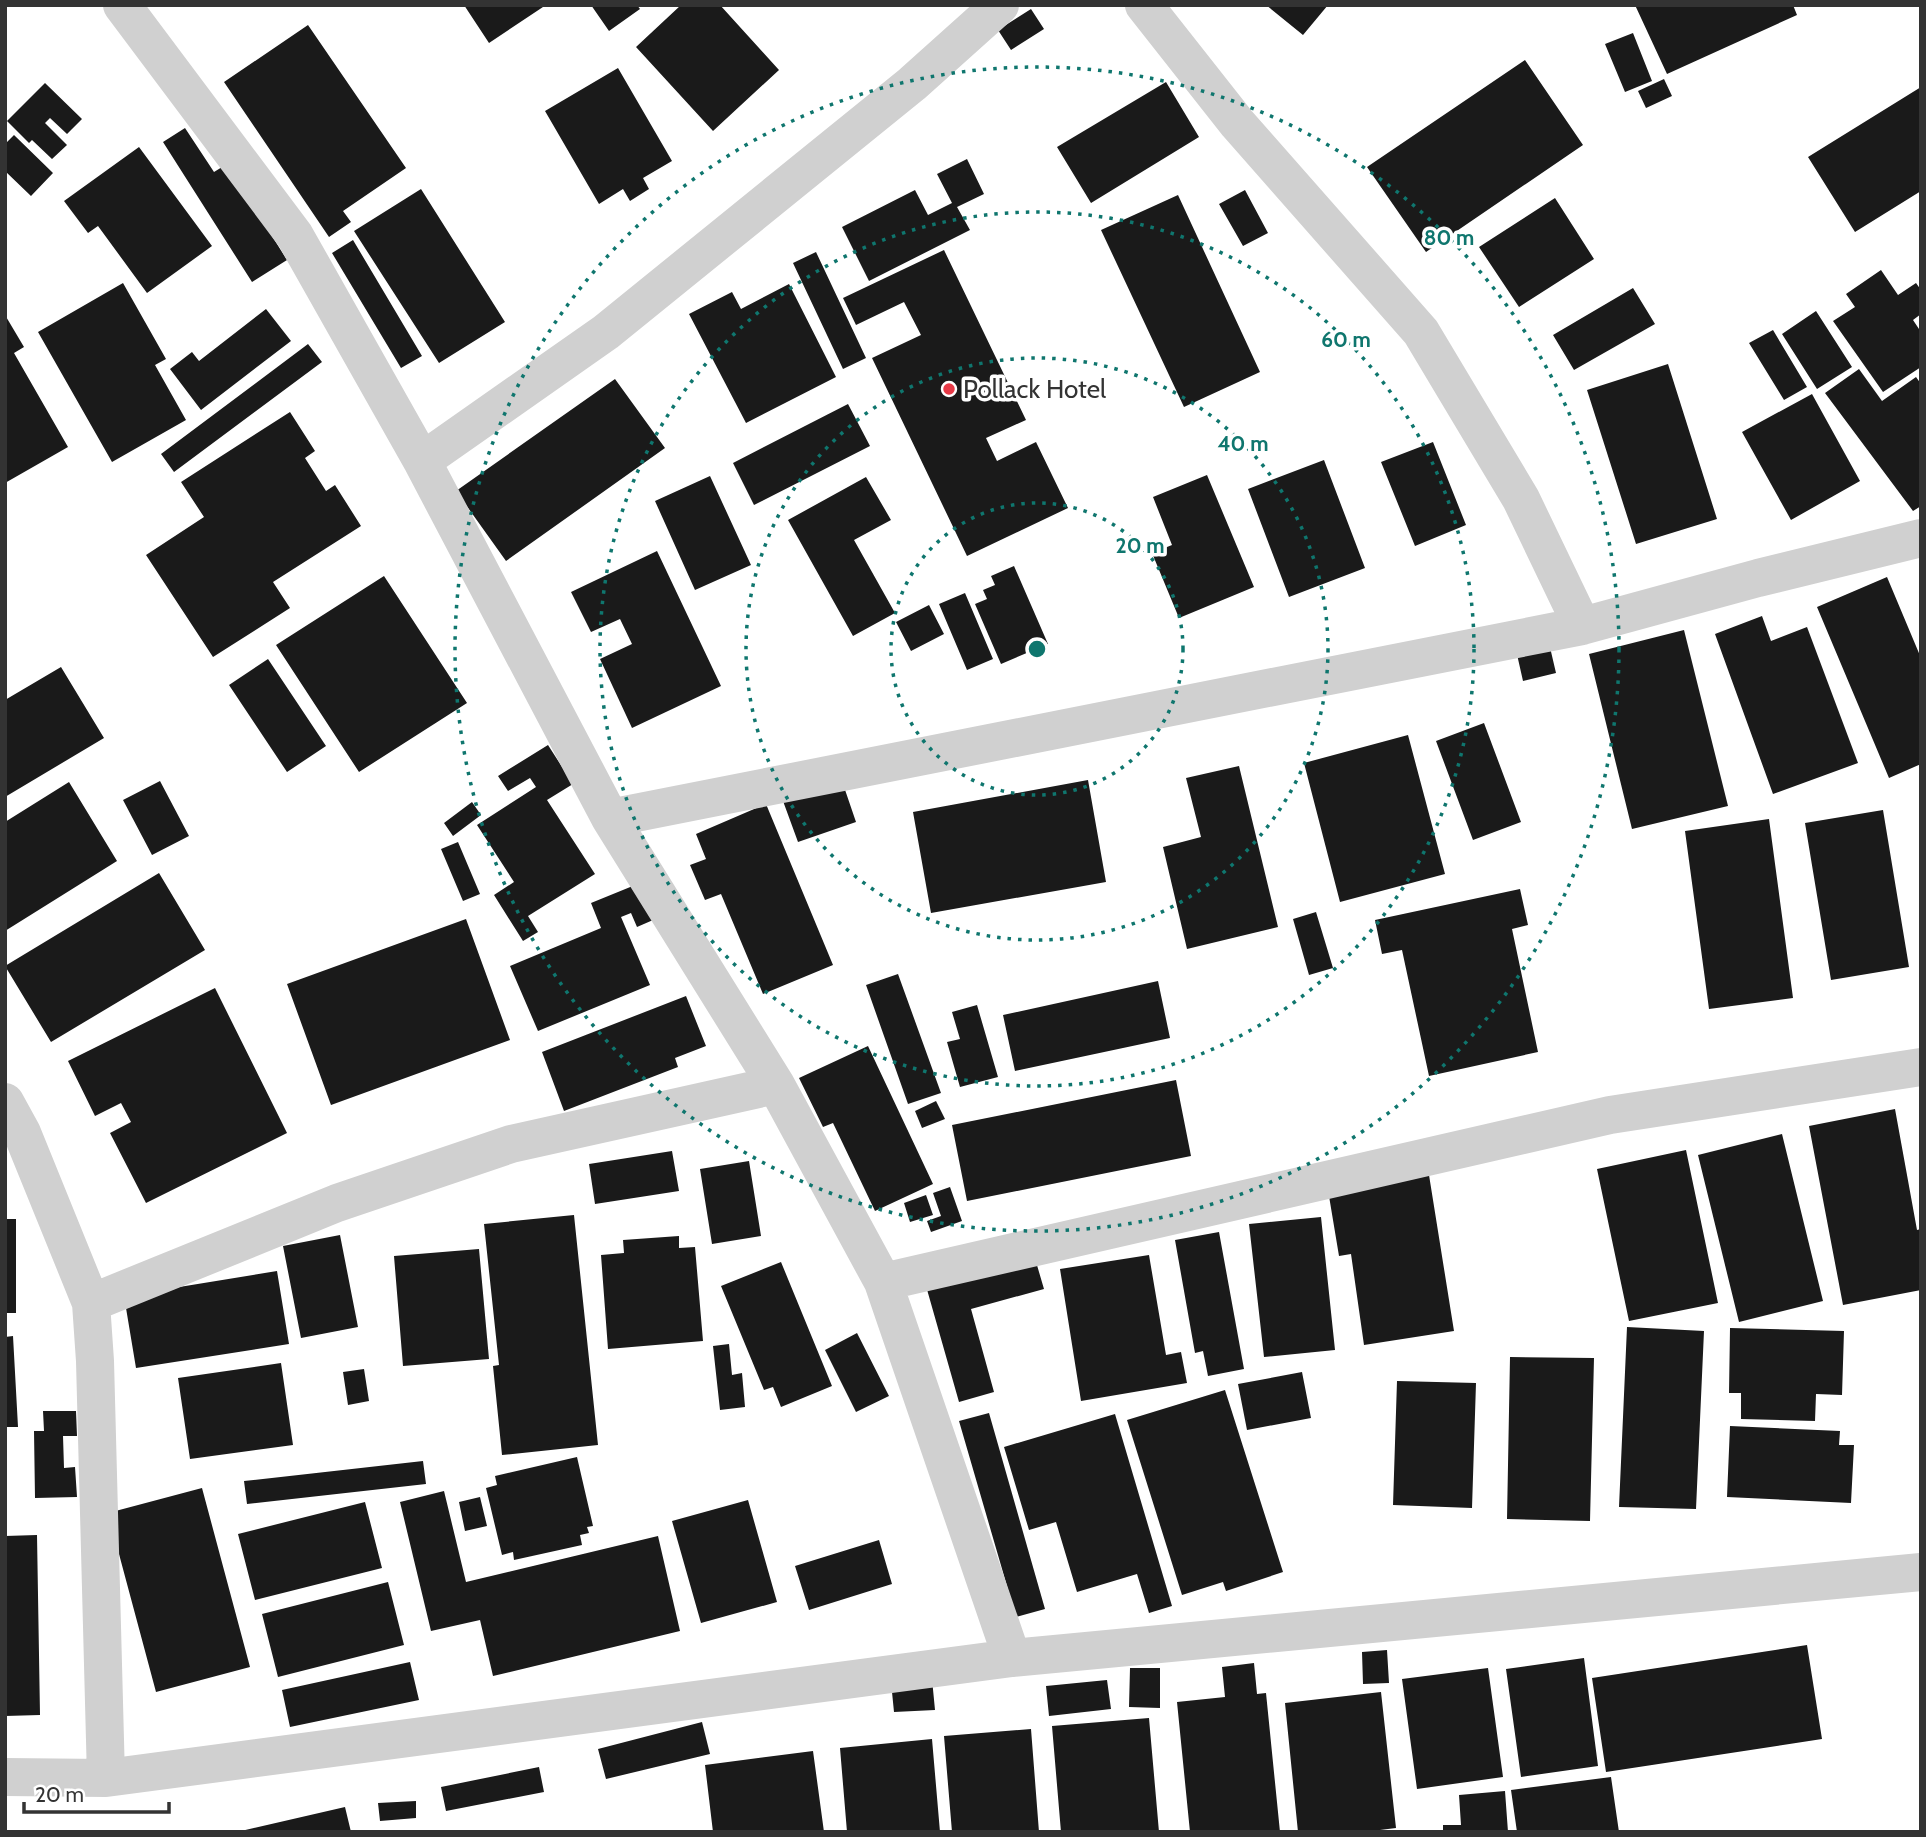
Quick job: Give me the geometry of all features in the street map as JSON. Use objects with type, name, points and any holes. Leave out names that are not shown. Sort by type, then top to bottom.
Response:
[{"type":"street","points":[[122,5],[295,236],[422,461],[610,818],[776,1085],[883,1282],[1012,1658]]},
{"type":"street","points":[[422,461],[606,332],[912,84],[1000,5]]},
{"type":"street","points":[[1144,5],[1237,123],[1421,332],[1521,499],[1582,626]]},
{"type":"street","points":[[610,818],[1582,626],[1758,578],[1921,538]]},
{"type":"street","points":[[883,1282],[1610,1115],[1921,1067]]},
{"type":"street","points":[[91,1303],[337,1203],[511,1144],[776,1085]]},
{"type":"street","points":[[5,1102],[22,1133],[91,1303],[106,1778]]},
{"type":"street","points":[[5,1777],[106,1778],[1012,1658],[1921,1572]]},
{"type":"building","points":[[464,5],[546,5],[489,43]]},
{"type":"building","points":[[591,5],[637,5],[640,9],[609,31]]},
{"type":"building","points":[[681,5],[720,5],[779,70],[713,131],[636,47]]},
{"type":"building","points":[[1266,5],[1328,5],[1303,35]]},
{"type":"building","points":[[1635,5],[1793,5],[1797,15],[1667,74]]},
{"type":"building","points":[[1031,9],[1044,29],[1011,50],[998,30]]},
{"type":"building","points":[[308,25],[406,168],[343,211],[351,222],[329,237],[224,82]]},
{"type":"building","points":[[1633,33],[1652,81],[1625,92],[1605,44]]},
{"type":"building","points":[[1525,60],[1583,145],[1426,252],[1367,167]]},
{"type":"building","points":[[618,68],[672,161],[643,178],[649,189],[630,201],[623,189],[599,204],[545,111]]},
{"type":"building","points":[[1664,79],[1672,96],[1646,108],[1638,91]]},
{"type":"building","points":[[1166,82],[1199,137],[1091,203],[1057,147]]},
{"type":"building","points":[[45,83],[82,119],[67,134],[50,118],[45,123],[67,145],[52,159],[32,140],[29,143],[7,121]]},
{"type":"building","points":[[1921,87],[1921,191],[1855,232],[1808,157]]},
{"type":"building","points":[[185,128],[214,172],[227,164],[287,260],[252,282],[163,142]]},
{"type":"building","points":[[14,135],[53,173],[31,196],[5,171],[5,144]]},
{"type":"building","points":[[139,147],[212,246],[147,293],[98,226],[88,233],[64,201]]},
{"type":"building","points":[[967,159],[984,194],[957,207],[970,230],[869,281],[842,227],[915,190],[928,215],[952,203],[937,174]]},
{"type":"building","points":[[421,189],[505,322],[439,363],[354,231]]},
{"type":"building","points":[[1245,190],[1268,233],[1243,246],[1219,204]]},
{"type":"building","points":[[1178,195],[1260,372],[1184,407],[1101,230]]},
{"type":"building","points":[[1555,198],[1594,259],[1519,307],[1479,247]]},
{"type":"building","points":[[353,240],[422,356],[401,368],[332,253]]},
{"type":"building","name":"Pollack Hotel","points":[[944,250],[1026,420],[986,438],[997,461],[1036,442],[1068,508],[967,556],[872,358],[921,335],[904,302],[856,325],[843,298]]},
{"type":"building","points":[[816,252],[866,358],[843,369],[793,263]]},
{"type":"building","points":[[1881,270],[1898,295],[1916,283],[1921,290],[1921,314],[1913,320],[1919,329],[1921,328],[1921,367],[1883,392],[1833,321],[1855,307],[1846,294]]},
{"type":"building","points":[[123,283],[166,359],[155,365],[186,420],[112,462],[38,332]]},
{"type":"building","points":[[789,284],[836,377],[746,423],[689,314],[732,292],[741,309]]},
{"type":"building","points":[[1633,288],[1655,324],[1574,370],[1553,335]]},
{"type":"building","points":[[266,309],[291,341],[201,410],[170,369],[192,352],[199,361]]},
{"type":"building","points":[[1816,311],[1852,367],[1817,389],[1782,334]]},
{"type":"building","points":[[5,315],[24,347],[14,353],[68,447],[5,483]]},
{"type":"building","points":[[1773,330],[1807,387],[1784,400],[1749,343]]},
{"type":"building","points":[[308,344],[322,362],[174,472],[161,454]]},
{"type":"building","points":[[1668,364],[1717,519],[1636,544],[1587,390]]},
{"type":"building","points":[[1859,369],[1882,401],[1916,377],[1921,384],[1921,506],[1913,511],[1825,393]]},
{"type":"building","points":[[615,379],[665,448],[506,561],[456,491]]},
{"type":"building","points":[[1812,394],[1860,481],[1791,520],[1742,432]]},
{"type":"building","points":[[848,404],[870,446],[754,505],[733,463]]},
{"type":"building","points":[[290,412],[315,451],[305,458],[326,491],[335,485],[361,526],[273,582],[290,608],[213,657],[146,555],[204,517],[181,482]]},
{"type":"building","points":[[1433,442],[1466,525],[1415,546],[1381,462]]},
{"type":"building","points":[[1324,460],[1365,568],[1289,597],[1248,489]]},
{"type":"building","points":[[1207,475],[1254,587],[1179,618],[1152,553],[1172,545],[1153,497]]},
{"type":"building","points":[[710,476],[751,565],[695,590],[655,501]]},
{"type":"building","points":[[866,477],[891,520],[854,540],[895,613],[853,636],[788,520]]},
{"type":"building","points":[[657,551],[721,686],[632,728],[600,659],[632,644],[620,619],[591,632],[571,592]]},
{"type":"building","points":[[1014,566],[1048,644],[1001,664],[975,604],[987,599],[983,590],[995,585],[991,576]]},
{"type":"building","points":[[384,576],[467,703],[359,772],[276,645]]},
{"type":"building","points":[[1887,577],[1921,658],[1921,764],[1889,778],[1817,607]]},
{"type":"building","points":[[965,593],[993,659],[967,670],[939,604]]},
{"type":"building","points":[[929,605],[944,634],[911,651],[896,622]]},
{"type":"building","points":[[1762,616],[1771,641],[1807,627],[1858,763],[1773,794],[1715,634]]},
{"type":"building","points":[[1684,630],[1728,806],[1632,829],[1589,654]]},
{"type":"building","points":[[1549,643],[1556,673],[1523,681],[1516,650]]},
{"type":"building","points":[[268,659],[326,746],[287,772],[229,685]]},
{"type":"building","points":[[61,667],[104,738],[5,797],[5,700]]},
{"type":"building","points":[[1484,723],[1521,822],[1473,840],[1436,741]]},
{"type":"building","points":[[1408,735],[1445,874],[1340,902],[1304,763]]},
{"type":"building","points":[[548,745],[573,784],[547,800],[595,874],[528,916],[538,932],[523,941],[494,895],[514,882],[477,825],[536,787],[530,778],[508,791],[498,776]]},
{"type":"building","points":[[1239,766],[1278,927],[1187,949],[1163,847],[1201,837],[1186,778]]},
{"type":"building","points":[[1088,780],[1106,882],[931,913],[913,812]]},
{"type":"building","points":[[160,781],[189,836],[152,855],[123,800]]},
{"type":"building","points":[[842,781],[856,822],[798,842],[783,801]]},
{"type":"building","points":[[69,782],[117,861],[5,931],[5,822]]},
{"type":"building","points":[[472,802],[481,815],[453,836],[444,823]]},
{"type":"building","points":[[766,804],[833,965],[763,994],[721,894],[705,900],[690,865],[706,859],[696,834]]},
{"type":"building","points":[[1883,810],[1909,967],[1831,980],[1805,823]]},
{"type":"building","points":[[1769,819],[1793,998],[1709,1009],[1685,831]]},
{"type":"building","points":[[458,842],[480,894],[463,901],[441,849]]},
{"type":"building","points":[[159,873],[205,950],[51,1042],[5,966]]},
{"type":"building","points":[[645,881],[660,917],[637,927],[631,913],[621,917],[650,985],[538,1031],[510,966],[601,928],[591,903]]},
{"type":"building","points":[[1520,889],[1528,925],[1512,929],[1538,1052],[1429,1076],[1402,950],[1382,954],[1375,920]]},
{"type":"building","points":[[1316,912],[1333,968],[1309,975],[1293,919]]},
{"type":"building","points":[[466,919],[510,1040],[331,1105],[287,984]]},
{"type":"building","points":[[898,974],[941,1093],[908,1104],[866,985]]},
{"type":"building","points":[[1158,981],[1170,1038],[1015,1071],[1003,1015]]},
{"type":"building","points":[[215,988],[287,1133],[146,1203],[110,1133],[131,1122],[121,1103],[95,1116],[68,1061]]},
{"type":"building","points":[[686,996],[706,1046],[675,1058],[678,1067],[564,1111],[542,1052]]},
{"type":"building","points":[[977,1005],[998,1077],[960,1087],[947,1042],[960,1039],[952,1012]]},
{"type":"building","points":[[868,1046],[933,1184],[875,1211],[833,1123],[823,1127],[799,1078]]},
{"type":"building","points":[[1176,1080],[1191,1156],[967,1201],[952,1125]]},
{"type":"building","points":[[936,1101],[945,1119],[922,1128],[915,1111]]},
{"type":"building","points":[[1895,1109],[1917,1230],[1921,1229],[1921,1290],[1843,1305],[1809,1126]]},
{"type":"building","points":[[1782,1134],[1823,1301],[1739,1322],[1698,1155]]},
{"type":"building","points":[[1686,1150],[1718,1303],[1629,1321],[1597,1169]]},
{"type":"building","points":[[672,1151],[679,1191],[595,1204],[589,1164]]},
{"type":"building","points":[[749,1161],[761,1236],[712,1244],[700,1169]]},
{"type":"building","points":[[1429,1175],[1454,1331],[1364,1345],[1351,1254],[1339,1256],[1328,1190]]},
{"type":"building","points":[[950,1187],[962,1221],[931,1232],[927,1221],[941,1216],[933,1193]]},
{"type":"building","points":[[926,1195],[933,1215],[910,1222],[904,1203]]},
{"type":"building","points":[[574,1215],[598,1445],[502,1455],[493,1366],[499,1365],[484,1224]]},
{"type":"building","points":[[1321,1217],[1335,1350],[1264,1357],[1249,1224]]},
{"type":"building","points":[[5,1219],[16,1219],[16,1313],[5,1313]]},
{"type":"building","points":[[1219,1232],[1244,1369],[1208,1376],[1203,1351],[1195,1353],[1175,1240]]},
{"type":"building","points":[[340,1235],[358,1327],[301,1338],[283,1246]]},
{"type":"building","points":[[679,1236],[679,1248],[695,1247],[703,1341],[608,1349],[601,1255],[624,1253],[623,1240]]},
{"type":"building","points":[[479,1249],[489,1359],[403,1366],[394,1256]]},
{"type":"building","points":[[1034,1255],[1044,1289],[971,1309],[994,1392],[959,1402],[926,1286]]},
{"type":"building","points":[[1149,1255],[1166,1355],[1181,1352],[1187,1383],[1081,1401],[1060,1269]]},
{"type":"building","points":[[781,1262],[832,1386],[781,1407],[773,1387],[764,1390],[721,1286]]},
{"type":"building","points":[[277,1271],[289,1344],[136,1368],[124,1296]]},
{"type":"building","points":[[1627,1327],[1704,1331],[1696,1509],[1619,1507]]},
{"type":"building","points":[[1730,1328],[1844,1331],[1842,1395],[1816,1394],[1815,1421],[1741,1419],[1741,1393],[1729,1393]]},
{"type":"building","points":[[857,1333],[889,1396],[856,1412],[825,1350]]},
{"type":"building","points":[[13,1336],[18,1427],[5,1427],[5,1337]]},
{"type":"building","points":[[729,1344],[732,1375],[742,1373],[745,1407],[720,1410],[713,1346]]},
{"type":"building","points":[[1510,1357],[1594,1358],[1590,1521],[1507,1519]]},
{"type":"building","points":[[281,1363],[293,1445],[190,1459],[178,1378]]},
{"type":"building","points":[[364,1369],[369,1401],[348,1405],[343,1372]]},
{"type":"building","points":[[1302,1372],[1311,1418],[1247,1430],[1238,1384]]},
{"type":"building","points":[[1397,1381],[1476,1383],[1472,1508],[1393,1505]]},
{"type":"building","points":[[1225,1390],[1283,1572],[1226,1591],[1223,1582],[1182,1595],[1127,1420]]},
{"type":"building","points":[[43,1411],[76,1411],[77,1436],[63,1436],[64,1468],[75,1467],[77,1497],[35,1498],[34,1431],[44,1431]]},
{"type":"building","points":[[989,1413],[1045,1609],[1016,1617],[959,1421]]},
{"type":"building","points":[[1115,1414],[1172,1606],[1149,1613],[1137,1574],[1077,1592],[1056,1522],[1029,1530],[1004,1447]]},
{"type":"building","points":[[1730,1426],[1840,1431],[1839,1445],[1854,1445],[1851,1503],[1727,1497]]},
{"type":"building","points":[[577,1457],[593,1526],[587,1527],[589,1533],[580,1535],[582,1545],[514,1560],[513,1552],[502,1555],[486,1488],[497,1485],[495,1476]]},
{"type":"building","points":[[423,1461],[426,1484],[247,1504],[244,1481]]},
{"type":"building","points":[[202,1488],[250,1667],[156,1692],[108,1513]]},
{"type":"building","points":[[444,1491],[466,1582],[658,1536],[680,1631],[493,1676],[480,1620],[431,1631],[400,1502]]},
{"type":"building","points":[[480,1497],[487,1526],[465,1531],[459,1502]]},
{"type":"building","points":[[748,1500],[777,1602],[701,1623],[672,1521]]},
{"type":"building","points":[[365,1502],[382,1568],[255,1600],[238,1534]]},
{"type":"building","points":[[37,1535],[40,1715],[5,1716],[5,1536]]},
{"type":"building","points":[[879,1540],[892,1584],[809,1610],[795,1566]]},
{"type":"building","points":[[388,1582],[404,1645],[278,1677],[262,1614]]},
{"type":"building","points":[[1807,1645],[1822,1739],[1606,1772],[1592,1678]]},
{"type":"building","points":[[1387,1650],[1389,1683],[1363,1684],[1362,1652]]},
{"type":"building","points":[[1584,1658],[1598,1766],[1521,1777],[1506,1669]]},
{"type":"building","points":[[410,1662],[419,1700],[290,1727],[282,1690]]},
{"type":"building","points":[[1254,1663],[1257,1694],[1266,1693],[1280,1832],[1190,1832],[1177,1702],[1225,1697],[1222,1667]]},
{"type":"building","points":[[1130,1668],[1160,1668],[1160,1708],[1129,1707]]},
{"type":"building","points":[[1488,1668],[1503,1777],[1417,1789],[1402,1679]]},
{"type":"building","points":[[932,1679],[935,1710],[894,1712],[891,1682]]},
{"type":"building","points":[[1107,1680],[1111,1709],[1049,1716],[1046,1686]]},
{"type":"building","points":[[1381,1692],[1396,1828],[1364,1832],[1298,1832],[1285,1703]]},
{"type":"building","points":[[1149,1718],[1159,1832],[1061,1832],[1052,1726]]},
{"type":"building","points":[[702,1722],[710,1754],[606,1779],[598,1749]]},
{"type":"building","points":[[1031,1729],[1039,1832],[952,1832],[944,1736]]},
{"type":"building","points":[[932,1739],[940,1832],[847,1832],[840,1748]]},
{"type":"building","points":[[813,1751],[824,1832],[713,1832],[705,1765]]},
{"type":"building","points":[[539,1767],[544,1792],[446,1811],[441,1787]]},
{"type":"building","points":[[1611,1777],[1619,1832],[1517,1832],[1511,1790]]},
{"type":"building","points":[[1505,1791],[1508,1832],[1443,1832],[1443,1825],[1461,1825],[1459,1795]]},
{"type":"building","points":[[416,1801],[416,1818],[380,1821],[378,1803]]},
{"type":"building","points":[[345,1807],[351,1832],[241,1832],[241,1831]]},
{"type":"place","name":"Pollack Hotel","points":[[949,389]]}]
